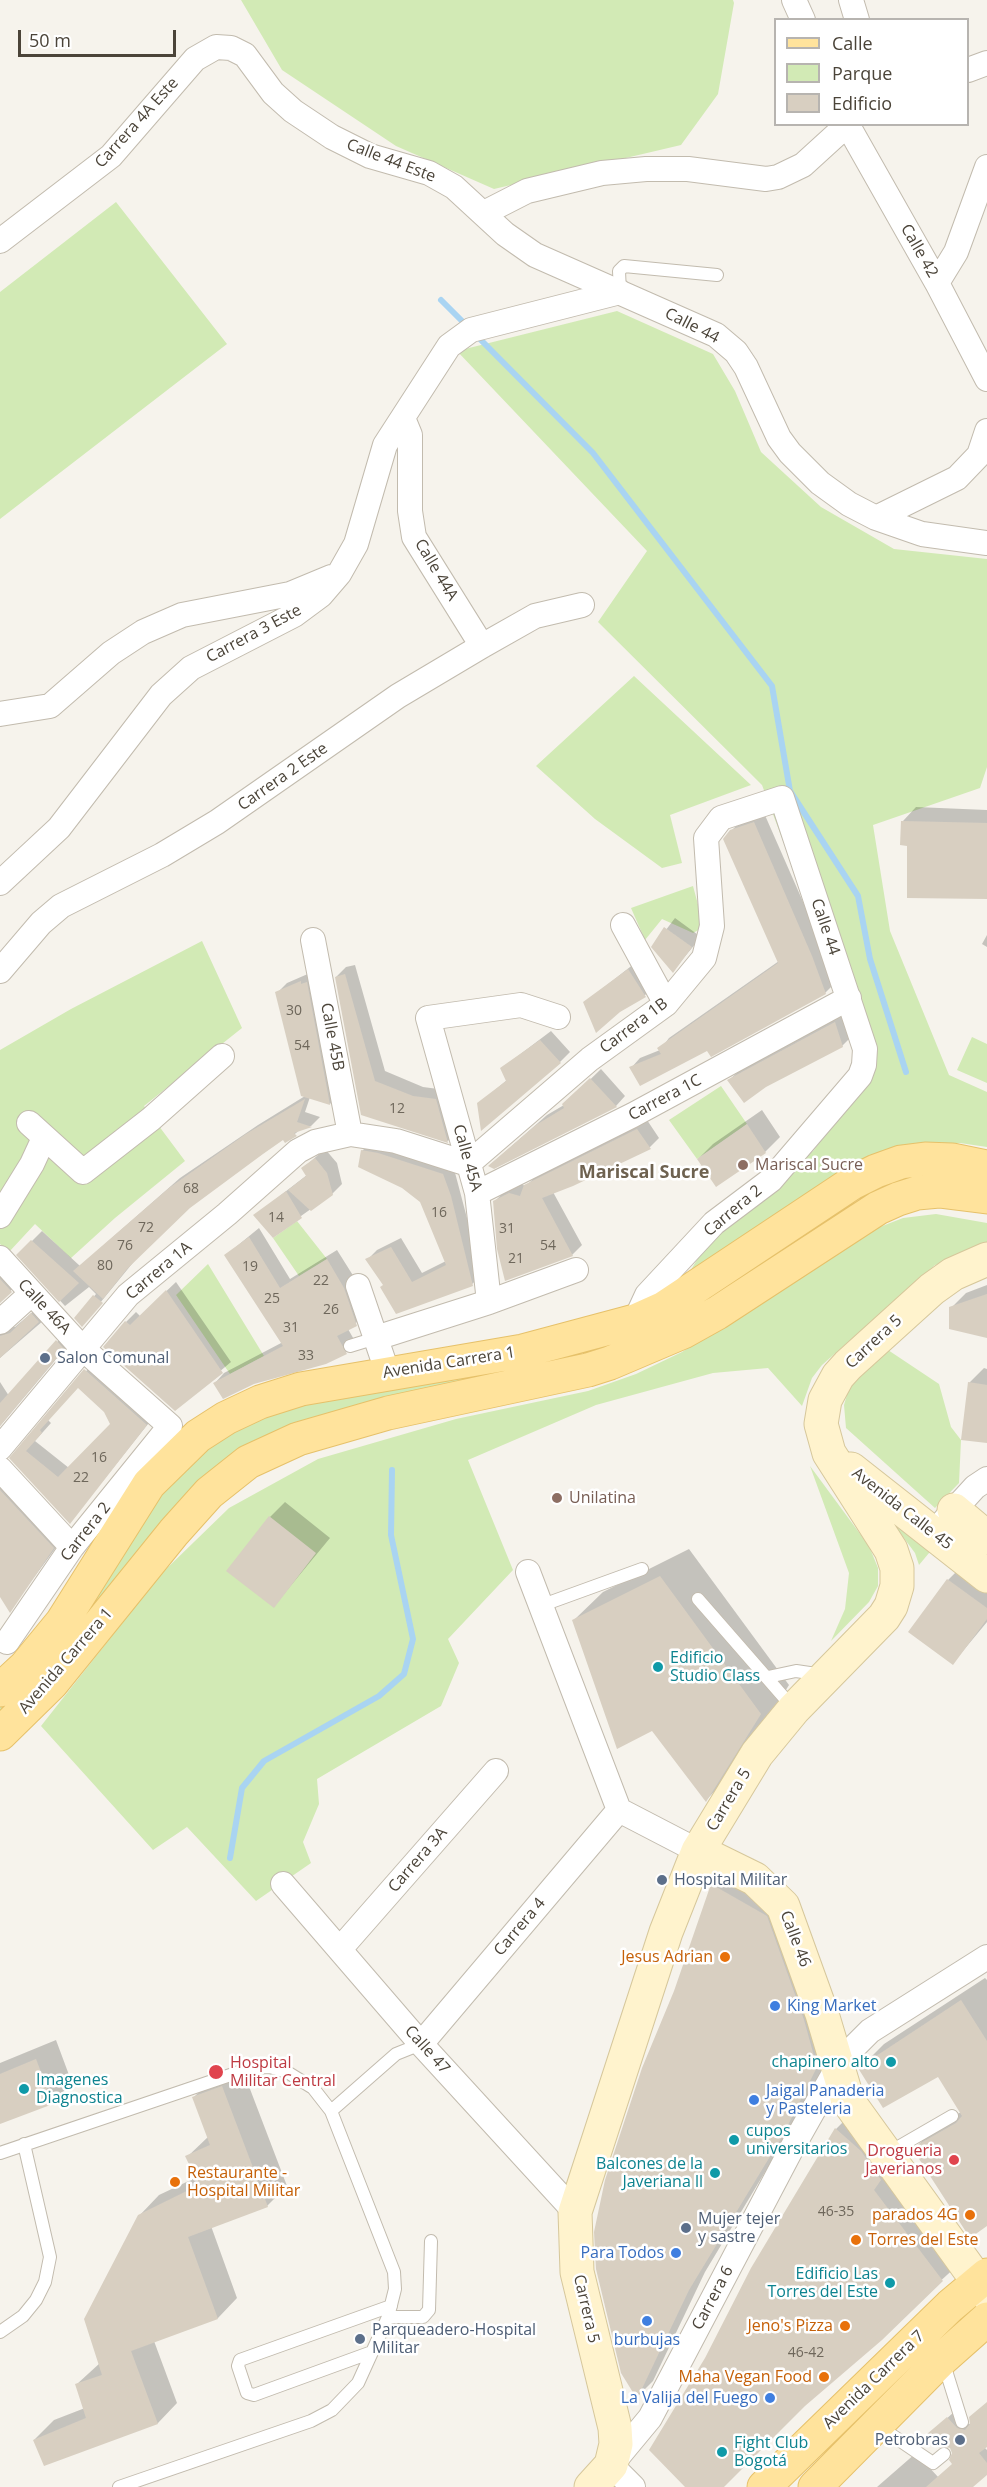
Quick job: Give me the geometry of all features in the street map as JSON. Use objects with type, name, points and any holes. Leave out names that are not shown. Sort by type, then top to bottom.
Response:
[{"type":"main road","name":"Avenida Carrera 1","points":[[0,1690],[10,1647],[62,1622],[149,1484],[198,1436],[260,1402],[301,1389],[523,1351],[635,1321],[664,1308],[852,1183],[876,1171],[925,1159],[952,1160],[987,1167]]},
{"type":"main road","name":"Avenida Carrera 1","points":[[0,1734],[52,1683],[202,1501],[248,1462],[298,1439],[388,1413],[588,1370],[610,1363],[683,1332],[717,1313],[878,1208],[898,1199],[917,1193],[939,1191],[987,1197]]},
{"type":"main road","name":"Avenida Carrera 7","points":[[764,2487],[984,2284]]},
{"type":"main road","name":"Avenida Carrera 7","points":[[815,2487],[942,2359],[987,2319]]},
{"type":"street","points":[[794,0],[802,18]]},
{"type":"street","points":[[851,0],[856,18]]},
{"type":"street","name":"Calle 44 Este","points":[[216,47],[231,48],[245,55],[273,93],[293,111],[332,137],[370,156],[429,173],[454,187],[484,213]]},
{"type":"street","name":"Carrera 4A Este","points":[[0,242],[111,156],[195,59],[216,47]]},
{"type":"street","points":[[969,70],[987,63]]},
{"type":"street","points":[[484,213],[527,191],[602,173],[646,169],[688,169],[766,179],[778,177],[803,165],[846,126]]},
{"type":"street","name":"Calle 42","points":[[848,126],[937,283],[987,379]]},
{"type":"street","points":[[937,283],[956,252],[987,167]]},
{"type":"street","name":"Calle 44","points":[[484,213],[505,234],[528,251],[704,328],[736,352],[746,367],[779,438],[790,453],[820,483],[849,504],[876,518],[922,534],[987,543]]},
{"type":"street","name":"Carrera 3 Este","points":[[0,884],[59,828],[169,688],[191,668],[294,615],[321,596],[339,574],[356,544],[386,445],[449,346],[471,330],[620,292]]},
{"type":"street","name":"Calle 44A","points":[[403,418],[410,435],[410,511],[414,537],[482,646]]},
{"type":"street","points":[[876,518],[957,478],[979,455],[987,431]]},
{"type":"street","points":[[0,714],[50,706],[111,653],[143,632],[182,615],[290,594],[339,574]]},
{"type":"street","name":"Carrera 2 Este","points":[[0,971],[41,923],[61,906],[162,855],[217,822],[398,696],[482,646],[535,616],[582,604]]},
{"type":"street","name":"Calle 44","points":[[762,803],[782,798],[865,1049],[864,1065],[860,1076]]},
{"type":"street","name":"Carrera 1B","points":[[468,1164],[590,1059],[666,1004],[704,958],[712,926],[706,838],[722,818],[762,803]]},
{"type":"street","points":[[623,925],[666,1004]]},
{"type":"street","name":"Calle 45B","points":[[313,940],[350,1134]]},
{"type":"street","name":"Carrera 1C","points":[[477,1193],[633,1115],[849,999]]},
{"type":"street","name":"Calle 45A","points":[[489,1302],[477,1193],[428,1018],[521,1005],[558,1017]]},
{"type":"street","points":[[0,1216],[32,1164],[37,1130],[83,1172],[151,1119],[222,1056]]},
{"type":"street","name":"Carrera 2","points":[[635,1321],[647,1295],[714,1223],[771,1180],[860,1076]]},
{"type":"street","points":[[350,1134],[396,1141],[468,1164]]},
{"type":"street","name":"Carrera 1A","points":[[0,1448],[128,1295],[228,1214],[298,1151],[315,1142],[350,1134]]},
{"type":"street","name":"Calle 46A","points":[[0,1258],[82,1348],[170,1426]]},
{"type":"street","name":"Carrera 5","points":[[612,2480],[616,2445],[615,2428],[581,2294],[574,2248],[575,2212],[666,1932],[698,1851],[757,1754],[794,1709],[884,1617],[891,1606],[897,1586],[897,1568],[891,1550],[834,1462],[823,1436],[821,1424],[825,1400],[838,1376],[932,1289],[953,1274],[987,1259]]},
{"type":"street","points":[[376,1338],[489,1302],[576,1270]]},
{"type":"street","points":[[358,1286],[388,1374]]},
{"type":"street","points":[[0,1322],[31,1294]]},
{"type":"street","name":"Carrera 2","points":[[10,1647],[72,1547],[170,1426]]},
{"type":"street","name":"Avenida Calle 45","points":[[823,1436],[840,1460],[943,1522],[987,1538]]},
{"type":"street","points":[[0,1469],[72,1547]]},
{"type":"street","points":[[943,1522],[975,1487],[987,1479]]},
{"type":"street","name":"Avenida Calle 45","points":[[943,1522],[987,1576]]},
{"type":"street","points":[[528,1572],[619,1810]]},
{"type":"street","name":"Carrera 3A","points":[[340,1949],[496,1771]]},
{"type":"street","name":"Calle 46","points":[[619,1810],[755,1879],[783,1906],[822,2014],[836,2070],[848,2101],[884,2155],[984,2284]]},
{"type":"street","name":"Carrera 4","points":[[421,2044],[619,1810]]},
{"type":"street","name":"Calle 47","points":[[283,1884],[421,2044],[575,2212]]},
{"type":"street","name":"Carrera 6","points":[[612,2480],[650,2418],[792,2148],[836,2070],[849,2052],[870,2031],[987,1957]]},
{"type":"lane","points":[[620,292],[619,271],[624,266],[717,275]]},
{"type":"lane","points":[[350,1346],[376,1338]]},
{"type":"lane","points":[[540,1606],[642,1569]]},
{"type":"lane","points":[[699,1599],[794,1709]]},
{"type":"lane","points":[[768,1677],[796,1671],[826,1676]]},
{"type":"lane","points":[[331,2111],[396,2054],[421,2044]]},
{"type":"lane","points":[[0,2153],[251,2068],[270,2067],[300,2079],[322,2097],[331,2111],[394,2272],[395,2289],[390,2311],[372,2352],[358,2383],[332,2410],[311,2421],[119,2487]]},
{"type":"lane","points":[[884,2155],[952,2116]]},
{"type":"lane","points":[[0,2332],[23,2316],[36,2300],[45,2282],[50,2257],[24,2144]]},
{"type":"lane","points":[[372,2352],[254,2395],[247,2393],[237,2366],[240,2360],[390,2311],[423,2317],[429,2310],[431,2241]]},
{"type":"lane","points":[[942,2359],[962,2422]]},
{"type":"lane","points":[[876,2425],[933,2463],[944,2454]]},
{"type":"green space","points":[[241,0],[733,0],[734,3],[718,94],[681,145],[494,189],[396,146],[282,70]]},
{"type":"green space","points":[[116,202],[227,344],[0,519],[0,292]]},
{"type":"green space","points":[[617,311],[713,354],[735,391],[761,452],[821,507],[894,549],[987,559],[987,767],[980,788],[873,825],[890,931],[949,1075],[987,1092],[987,1147],[960,1143],[905,1146],[689,1273],[707,1243],[777,1185],[814,1150],[869,1070],[762,785],[598,622],[647,551],[457,351]]},
{"type":"green space","points":[[634,676],[751,785],[670,815],[682,863],[662,868],[595,819],[536,766]]},
{"type":"green space","points":[[693,886],[704,927],[693,933],[662,919],[645,940],[631,908]]},
{"type":"green space","points":[[202,941],[242,1028],[144,1106],[185,1161],[115,1218],[71,1258],[35,1224],[9,1252],[0,1244],[0,1050],[71,1009]]},
{"type":"green space","points":[[972,1037],[987,1044],[987,1083],[957,1070]]},
{"type":"green space","points":[[721,1086],[747,1124],[697,1159],[669,1120]]},
{"type":"green space","points":[[936,1214],[987,1223],[987,1250],[935,1265],[822,1365],[812,1378],[802,1406],[768,1368],[713,1373],[596,1405],[468,1460],[513,1570],[448,1639],[459,1663],[441,1706],[317,1779],[319,1804],[303,1842],[311,1863],[256,1901],[187,1827],[153,1850],[41,1726],[160,1575],[229,1508],[318,1459],[456,1419],[588,1391],[636,1374],[682,1352],[867,1232],[903,1218]]},
{"type":"green space","points":[[297,1221],[327,1259],[299,1276],[273,1238]]},
{"type":"green space","points":[[208,1264],[264,1356],[230,1374],[176,1295]]},
{"type":"green space","points":[[885,1348],[939,1384],[951,1427],[961,1440],[959,1483],[935,1508],[846,1428],[844,1405],[851,1381]]},
{"type":"green space","points":[[560,1357],[281,1437],[0,1724],[0,1705],[162,1488],[238,1423],[312,1398]]},
{"type":"green space","points":[[810,1466],[869,1546],[878,1568],[878,1586],[869,1602],[831,1641],[845,1609],[849,1573]]},
{"type":"green space","points":[[889,1518],[934,1547],[919,1565],[915,1553]]},
{"type":"building","points":[[901,821],[987,823],[987,899],[907,898],[907,846],[900,845]]},
{"type":"building","points":[[754,822],[826,994],[711,1057],[707,1051],[640,1086],[629,1067],[661,1054],[657,1048],[778,963],[723,839],[730,830]]},
{"type":"building","points":[[664,927],[692,947],[673,973],[651,947]]},
{"type":"building","points":[[628,969],[646,997],[620,1012],[596,1033],[583,1002]]},
{"type":"building","points":[[345,974],[375,1081],[413,1096],[436,1099],[448,1143],[361,1115],[335,977]]},
{"type":"building","points":[[301,981],[301,984],[307,982],[330,1105],[301,1096],[275,992]]},
{"type":"building","points":[[835,1022],[843,1047],[766,1087],[744,1103],[727,1080]]},
{"type":"building","points":[[540,1040],[561,1063],[481,1131],[477,1103],[506,1081],[500,1068]]},
{"type":"building","points":[[590,1078],[617,1107],[494,1169],[488,1166],[536,1125],[564,1108],[562,1104]]},
{"type":"building","points":[[305,1099],[297,1122],[312,1127],[294,1133],[297,1136],[285,1143],[283,1140],[190,1208],[127,1269],[103,1299],[73,1271],[169,1188],[246,1134]]},
{"type":"building","points":[[747,1124],[766,1153],[716,1187],[697,1159]]},
{"type":"building","points":[[637,1129],[651,1149],[542,1198],[573,1256],[505,1281],[497,1249],[493,1201],[509,1193],[520,1196],[524,1185]]},
{"type":"building","points":[[361,1150],[378,1153],[443,1174],[451,1196],[473,1286],[396,1314],[380,1287],[383,1285],[365,1259],[391,1247],[412,1282],[446,1265],[420,1202],[402,1188],[358,1167]]},
{"type":"building","points":[[315,1158],[327,1173],[333,1195],[311,1211],[288,1190],[306,1176],[301,1168]]},
{"type":"building","points":[[286,1191],[302,1218],[273,1238],[253,1215]]},
{"type":"building","points":[[249,1237],[280,1288],[327,1259],[344,1288],[357,1326],[337,1336],[347,1354],[326,1364],[254,1384],[223,1399],[213,1383],[283,1346],[224,1255]]},
{"type":"building","points":[[31,1240],[79,1283],[59,1302],[16,1255]]},
{"type":"building","points":[[0,1279],[12,1292],[0,1303]]},
{"type":"building","points":[[166,1290],[223,1373],[175,1411],[103,1347],[125,1321],[130,1325]]},
{"type":"building","points":[[987,1294],[987,1338],[949,1329],[949,1307]]},
{"type":"building","points":[[93,1295],[103,1303],[82,1327],[74,1318]]},
{"type":"building","points":[[31,1313],[39,1322],[0,1358],[0,1336],[10,1333]]},
{"type":"building","points":[[56,1340],[64,1349],[0,1426],[0,1403]]},
{"type":"building","points":[[84,1369],[147,1425],[70,1524],[9,1458]],"holes":[[[78,1388],[104,1412],[110,1424],[58,1477],[26,1451],[42,1433],[40,1430]]]},
{"type":"building","points":[[968,1382],[987,1385],[987,1443],[961,1440]]},
{"type":"building","points":[[0,1490],[54,1548],[10,1613],[0,1597]]},
{"type":"building","points":[[269,1516],[316,1553],[274,1608],[226,1571]]},
{"type":"building","name":"Edificio Studio Class","points":[[660,1576],[761,1714],[706,1802],[652,1731],[617,1749],[572,1620]]},
{"type":"building","points":[[947,1579],[987,1608],[987,1619],[953,1665],[908,1632]]},
{"type":"building","points":[[711,1884],[767,1916],[804,2020],[817,2067],[783,2135],[689,2290],[637,2399],[621,2373],[596,2269],[594,2232],[605,2180],[642,2068],[674,1991]]},
{"type":"building","points":[[961,2000],[987,2041],[987,2226],[970,2238],[912,2148],[956,2123],[962,2116],[938,2077],[883,2108],[858,2068]]},
{"type":"building","name":"Imagenes Diagnostica","points":[[36,2059],[53,2104],[0,2124],[0,2074]]},
{"type":"building","points":[[222,2086],[268,2207],[188,2237],[218,2319],[131,2351],[158,2424],[44,2466],[33,2440],[86,2418],[75,2384],[102,2375],[84,2319],[138,2215],[199,2185],[185,2156],[210,2145],[192,2097]]},
{"type":"building","points":[[835,2128],[861,2151],[881,2180],[874,2190],[943,2281],[882,2340],[805,2406],[724,2487],[685,2487],[649,2450],[705,2358],[751,2268]]},
{"type":"building","name":"Petrobras","points":[[987,2402],[987,2447],[979,2453],[987,2463],[987,2475],[973,2487],[926,2487],[952,2464],[949,2460],[952,2453],[950,2448],[943,2446],[939,2448],[927,2434],[947,2417],[957,2428],[965,2430],[970,2424],[969,2417]]},
{"type":"waterway","points":[[441,300],[468,327]]},
{"type":"waterway","points":[[475,334],[593,453],[772,686],[790,791],[858,896],[870,959],[906,1072]]},
{"type":"waterway","points":[[230,1858],[242,1788],[264,1761],[379,1696],[404,1674],[413,1639],[391,1535],[392,1470]]},
{"type":"place","name":"Mariscal Sucre","points":[[743,1165]]},
{"type":"place","name":"Salon Comunal","points":[[45,1358]]},
{"type":"place","name":"Unilatina","points":[[557,1498]]},
{"type":"place","name":"Edificio Studio Class","points":[[658,1667]]},
{"type":"place","name":"Hospital Militar","points":[[662,1880]]},
{"type":"place","name":"Jesus Adrian","points":[[725,1957]]},
{"type":"place","name":"King Market","points":[[775,2006]]},
{"type":"place","name":"chapinero alto","points":[[891,2062]]},
{"type":"place","name":"Hospital Militar Central","points":[[216,2072]]},
{"type":"place","name":"Imagenes Diagnostica","points":[[24,2089]]},
{"type":"place","name":"Jaigal Panaderia y Pasteleria","points":[[754,2100]]},
{"type":"place","name":"cupos universitarios","points":[[734,2140]]},
{"type":"place","name":"Drogueria Javerianos","points":[[954,2160]]},
{"type":"place","name":"Balcones de la Javeriana ll","points":[[715,2173]]},
{"type":"place","name":"Restaurante - Hospital Militar","points":[[175,2182]]},
{"type":"place","name":"parados 4G","points":[[970,2215]]},
{"type":"place","name":"Mujer tejer y sastre","points":[[686,2228]]},
{"type":"place","name":"Torres del Este","points":[[856,2240]]},
{"type":"place","name":"Para Todos","points":[[676,2253]]},
{"type":"place","name":"Edificio Las Torres del Este","points":[[890,2283]]},
{"type":"place","name":"burbujas","points":[[647,2321]]},
{"type":"place","name":"Jeno's Pizza","points":[[845,2326]]},
{"type":"place","name":"Parqueadero-Hospital Militar","points":[[360,2339]]},
{"type":"place","name":"Maha Vegan Food","points":[[824,2377]]},
{"type":"place","name":"La Valija del Fuego","points":[[770,2398]]},
{"type":"place","name":"Petrobras","points":[[960,2440]]},
{"type":"place","name":"Fight Club Bogotá","points":[[722,2452]]},
{"type":"district","name":"Mariscal Sucre","points":[[644,1173]]}]
